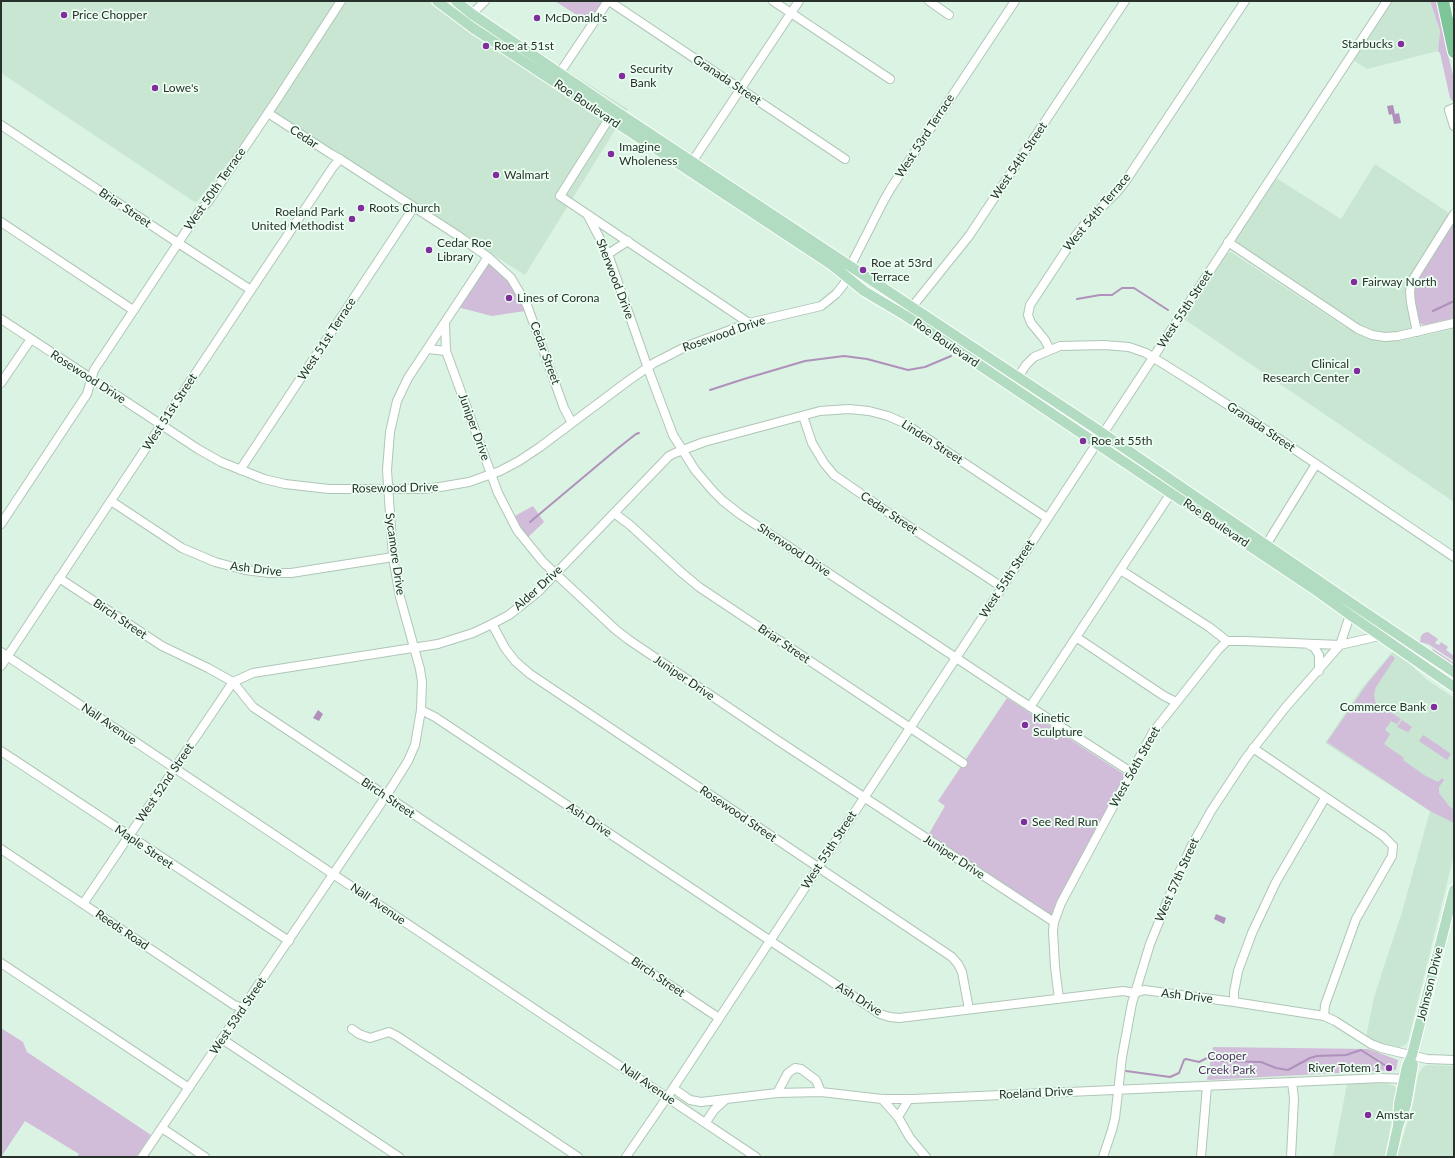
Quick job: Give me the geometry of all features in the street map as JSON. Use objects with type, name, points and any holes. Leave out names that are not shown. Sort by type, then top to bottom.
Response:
[{"type":"highway","points":[[1443,1],[1454,52]]},
{"type":"main road","name":"Roe Boulevard","points":[[437,1],[466,23],[557,78],[689,166],[832,265],[864,291],[908,312],[1018,377],[1454,672]]},
{"type":"main road","name":"Roe Boulevard","points":[[456,1],[557,78]]},
{"type":"main road","name":"Roe Boulevard","points":[[689,166],[850,267],[908,312],[1097,443],[1314,589],[1379,636],[1454,687]]},
{"type":"main road","name":"Johnson Drive","points":[[1398,1126],[1399,1104],[1407,1066],[1412,1055],[1454,890]]},
{"type":"main road","name":"Johnson Drive","points":[[1391,1157],[1398,1126],[1406,1105],[1414,1067],[1412,1055]]},
{"type":"street","name":"West 50th Terrace","points":[[1,524],[87,394],[98,364],[133,310],[200,210],[212,196],[342,1]]},
{"type":"street","points":[[466,23],[472,14],[486,1]]},
{"type":"street","points":[[557,78],[608,1]]},
{"type":"street","name":"Granada Street","points":[[608,1],[845,159]]},
{"type":"street","points":[[773,1],[890,79]]},
{"type":"street","points":[[689,166],[799,1]]},
{"type":"street","points":[[929,1],[949,15]]},
{"type":"street","name":"West 53rd Terrace","points":[[846,277],[891,188],[1015,1]]},
{"type":"street","name":"West 54th Street","points":[[908,312],[969,236],[1125,1]]},
{"type":"street","name":"West 54th Terrace","points":[[1050,350],[1045,340],[1031,323],[1028,315],[1030,305],[1076,235],[1125,182],[1245,1]]},
{"type":"street","name":"West 55th Street","points":[[626,1157],[770,941],[1386,1]]},
{"type":"street","points":[[1454,108],[1449,110],[1454,126]]},
{"type":"street","name":"Cedar","points":[[268,113],[340,159]]},
{"type":"street","points":[[612,114],[560,196],[749,323]]},
{"type":"street","name":"Briar Street","points":[[1,125],[250,290]]},
{"type":"street","name":"Cedar Street","points":[[340,159],[488,257],[511,278],[523,297],[540,338],[564,408],[572,423]]},
{"type":"street","name":"West 51st Street","points":[[1,666],[4,654],[59,578],[250,290],[333,167],[340,159]]},
{"type":"street","name":"West 51st Terrace","points":[[240,470],[414,207]]},
{"type":"street","points":[[1417,332],[1410,303],[1412,281],[1454,214]]},
{"type":"street","name":"Sherwood Drive","points":[[588,216],[608,254],[673,435],[695,470],[723,501],[741,515],[955,658],[1131,772]]},
{"type":"street","points":[[1,222],[133,310]]},
{"type":"street","points":[[608,254],[628,241]]},
{"type":"street","points":[[1228,242],[1358,328],[1372,335],[1385,337],[1398,336],[1454,323]]},
{"type":"street","name":"Sycamore Drive","points":[[334,875],[408,761],[415,745],[419,727],[422,682],[400,597],[393,557],[388,489],[388,454],[391,422],[397,401],[408,378],[488,257]]},
{"type":"street","name":"Rosewood Drive","points":[[1,319],[210,455],[240,470],[264,479],[312,488],[388,489],[440,487],[469,482],[519,461],[654,363],[687,346],[749,323],[822,306],[836,294],[844,284],[846,277]]},
{"type":"street","name":"Juniper Drive","points":[[445,324],[446,351],[501,499],[517,530],[543,562],[616,630],[629,640],[676,673],[1054,922]]},
{"type":"street","points":[[1,383],[31,339]]},
{"type":"street","name":"Granada Street","points":[[1050,350],[1060,346],[1104,345],[1129,348],[1153,357],[1201,387],[1454,558]]},
{"type":"street","points":[[428,349],[446,351]]},
{"type":"street","points":[[1018,377],[1034,357],[1050,350]]},
{"type":"street","name":"Linden Street","points":[[803,416],[834,409],[869,411],[888,416],[904,423],[1047,518]]},
{"type":"street","name":"Cedar Street","points":[[803,416],[812,443],[824,463],[834,475],[896,518],[1002,587]]},
{"type":"street","name":"Alder Drive","points":[[233,682],[253,673],[414,648],[449,641],[473,633],[492,624],[523,604],[556,574],[669,456],[704,442],[803,416]]},
{"type":"street","points":[[1266,545],[1316,464]]},
{"type":"street","points":[[1030,707],[1171,493]]},
{"type":"street","name":"Ash Drive","points":[[111,501],[182,548],[215,562],[245,570],[269,573],[291,573],[393,557]]},
{"type":"street","name":"Briar Street","points":[[614,512],[699,587],[963,763]]},
{"type":"street","points":[[1120,570],[1209,627],[1228,642],[1340,645],[1379,636]]},
{"type":"street","name":"Birch Street","points":[[59,578],[162,646],[233,682],[253,707],[719,1018]]},
{"type":"street","name":"West 57th Street","points":[[1103,1157],[1112,1130],[1123,1047],[1135,993],[1150,944],[1191,847],[1231,780],[1253,748],[1285,708],[1319,671],[1340,645],[1354,605]]},
{"type":"street","name":"Rosewood Street","points":[[492,624],[515,661],[530,674],[952,957],[962,972],[968,1010]]},
{"type":"street","points":[[1076,637],[1164,696],[1176,702]]},
{"type":"street","name":"West 56th Street","points":[[1059,999],[1053,946],[1053,931],[1054,922],[1061,903],[1154,732],[1218,650],[1228,642]]},
{"type":"street","points":[[1306,644],[1314,647],[1319,655],[1319,671]]},
{"type":"street","name":"Nall Avenue","points":[[4,654],[706,1122],[756,1157]]},
{"type":"street","name":"West 52nd Street","points":[[83,904],[233,682]]},
{"type":"street","name":"Ash Drive","points":[[421,710],[435,717],[880,1014],[899,1018],[1123,991],[1135,993],[1144,990],[1324,1016],[1335,1021],[1375,1046],[1412,1055]]},
{"type":"street","points":[[1253,748],[1383,836],[1393,846],[1392,856],[1356,919],[1325,1005],[1324,1016]]},
{"type":"street","name":"Maple Street","points":[[1,751],[289,941]]},
{"type":"street","points":[[1234,1002],[1234,992],[1238,971],[1252,933],[1276,882],[1326,798]]},
{"type":"street","name":"Reeds Road","points":[[1,849],[234,1005],[243,1008]]},
{"type":"street","name":"West 53rd Street","points":[[142,1157],[334,875]]},
{"type":"street","points":[[1,963],[189,1088]]},
{"type":"street","points":[[352,1029],[359,1034],[370,1038],[389,1032],[397,1036],[578,1157]]},
{"type":"street","points":[[222,1039],[399,1157]]},
{"type":"street","points":[[1412,1055],[1427,1059],[1454,1060]]},
{"type":"street","points":[[777,1093],[788,1073],[795,1068],[801,1069],[816,1080],[821,1092]]},
{"type":"street","name":"Roeland Drive","points":[[673,1088],[690,1100],[701,1102],[777,1093],[821,1092],[882,1099],[909,1099],[1382,1078],[1404,1079]]},
{"type":"street","points":[[1291,1157],[1294,1099],[1292,1082]]},
{"type":"street","points":[[1201,1157],[1207,1086]]},
{"type":"street","points":[[882,1099],[898,1117],[910,1138],[926,1157]]},
{"type":"street","points":[[898,1117],[909,1099]]},
{"type":"street","points":[[706,1122],[714,1110],[725,1100]]},
{"type":"street","points":[[162,1128],[205,1157]]},
{"type":"shaded area","points":[[1,1],[456,1],[628,109],[525,275],[268,113],[196,203],[1,73]]},
{"type":"shaded area","points":[[1392,1],[1430,1],[1440,31],[1438,51],[1367,69],[1353,60]]},
{"type":"shaded area","points":[[1393,105],[1395,114],[1399,113],[1401,123],[1394,124],[1392,114],[1389,115],[1387,106]]},
{"type":"shaded area","points":[[1375,164],[1449,213],[1417,264],[1408,283],[1406,298],[1411,327],[1407,330],[1396,333],[1375,331],[1356,324],[1239,245],[1236,241],[1237,236],[1276,178],[1341,219]]},
{"type":"shaded area","points":[[1231,252],[1345,327],[1366,338],[1385,341],[1399,341],[1454,329],[1454,502],[1184,319],[1226,255]]},
{"type":"shaded area","points":[[1392,652],[1408,662],[1426,679],[1454,698],[1454,855],[1408,1041],[1405,1045],[1399,1047],[1377,1044],[1366,1037],[1374,997],[1402,912],[1430,811],[1325,743],[1361,689]]},
{"type":"shaded area","points":[[318,710],[323,714],[319,721],[313,718]]},
{"type":"shaded area","points":[[1216,914],[1226,918],[1224,924],[1214,919]]},
{"type":"shaded area","points":[[1427,1065],[1454,1066],[1454,1157],[1397,1157],[1414,1100],[1418,1075],[1423,1067]]},
{"type":"shaded area","points":[[1384,1082],[1394,1086],[1397,1091],[1385,1157],[1333,1157],[1347,1084]]},
{"type":"green space","points":[[555,1],[600,1],[601,3],[589,23]]},
{"type":"green space","points":[[1430,1],[1439,1],[1446,47],[1454,79],[1454,103],[1450,98],[1440,53],[1438,51],[1440,31]]},
{"type":"green space","points":[[1454,220],[1454,318],[1425,325],[1421,324],[1418,319],[1415,299],[1415,284],[1421,271]]},
{"type":"green space","points":[[486,262],[509,279],[525,311],[492,316],[457,307]]},
{"type":"green space","points":[[533,506],[544,522],[526,539],[513,517]]},
{"type":"green space","points":[[1428,632],[1438,639],[1435,643],[1439,645],[1441,642],[1448,647],[1446,650],[1454,656],[1454,661],[1428,644],[1420,642],[1421,636]]},
{"type":"green space","points":[[1433,649],[1454,663],[1454,667],[1431,652]]},
{"type":"green space","points":[[1391,655],[1395,658],[1376,687],[1374,695],[1378,713],[1384,712],[1383,707],[1401,719],[1397,724],[1391,721],[1385,730],[1390,734],[1384,744],[1424,775],[1438,782],[1442,778],[1444,780],[1439,787],[1439,793],[1454,810],[1454,823],[1430,811],[1327,742],[1367,684]]},
{"type":"green space","points":[[1007,698],[1125,775],[1061,903],[1054,922],[926,839],[945,806],[938,801]]},
{"type":"green space","points":[[1402,720],[1412,727],[1408,732],[1397,727]]},
{"type":"green space","points":[[1423,735],[1451,754],[1447,760],[1419,741]]},
{"type":"green space","points":[[1,1028],[23,1042],[27,1052],[151,1135],[136,1157],[77,1157],[79,1154],[25,1121],[1,1157]]},
{"type":"green space","name":"Cooper Creek Park","points":[[1213,1047],[1368,1049],[1398,1060],[1396,1070],[1207,1080]]},
{"type":"waterway","points":[[1077,299],[1100,295],[1112,295],[1122,288],[1134,288],[1168,310]]},
{"type":"waterway","points":[[1433,311],[1454,301]]},
{"type":"waterway","points":[[710,390],[805,361],[844,356],[867,359],[908,370],[925,367],[951,356]]},
{"type":"waterway","points":[[530,522],[617,449],[639,433]]},
{"type":"waterway","points":[[1126,1071],[1170,1077],[1179,1073],[1184,1060],[1186,1059],[1199,1062],[1207,1058],[1221,1061],[1261,1062],[1276,1068],[1288,1070],[1310,1058],[1317,1056],[1346,1055],[1361,1050],[1386,1066]]},
{"type":"place","name":"Price Chopper","points":[[64,15]]},
{"type":"place","name":"McDonald's","points":[[537,18]]},
{"type":"place","name":"Starbucks","points":[[1401,44]]},
{"type":"place","name":"Roe at 51st","points":[[486,46]]},
{"type":"place","name":"Security Bank","points":[[622,76]]},
{"type":"place","name":"Lowe's","points":[[155,88]]},
{"type":"place","name":"Imagine Wholeness","points":[[611,154]]},
{"type":"place","name":"Walmart","points":[[496,175]]},
{"type":"place","name":"Roots Church","points":[[361,208]]},
{"type":"place","name":"Roeland Park United Methodist","points":[[352,219]]},
{"type":"place","name":"Cedar Roe Library","points":[[429,250]]},
{"type":"place","name":"Roe at 53rd Terrace","points":[[863,270]]},
{"type":"place","name":"Fairway North","points":[[1354,282]]},
{"type":"place","name":"Lines of Corona","points":[[509,298]]},
{"type":"place","name":"Clinical Research Center","points":[[1357,371]]},
{"type":"place","name":"Roe at 55th","points":[[1083,441]]},
{"type":"place","name":"Commerce Bank","points":[[1434,707]]},
{"type":"place","name":"Kinetic Sculpture","points":[[1025,725]]},
{"type":"place","name":"See Red Run","points":[[1024,822]]},
{"type":"place","name":"River Totem 1","points":[[1389,1068]]},
{"type":"place","name":"Amstar","points":[[1368,1115]]}]
